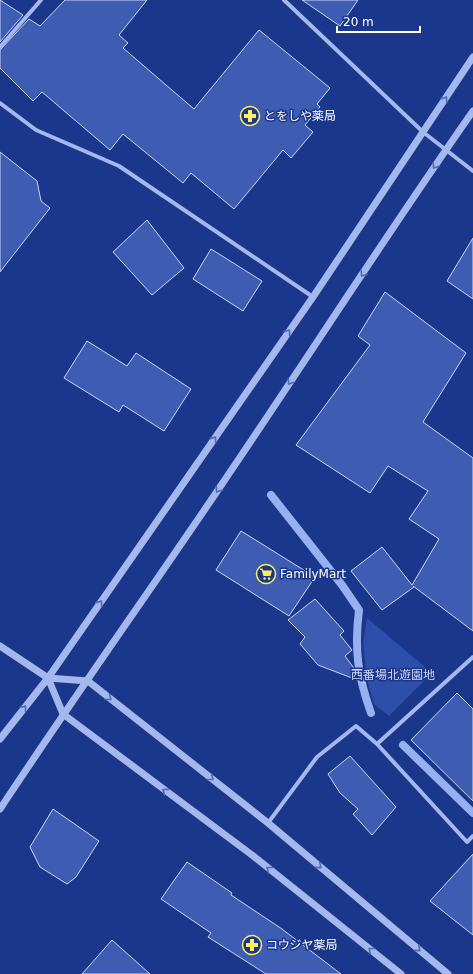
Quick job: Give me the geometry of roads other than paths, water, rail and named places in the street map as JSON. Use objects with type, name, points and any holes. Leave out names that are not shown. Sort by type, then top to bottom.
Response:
[{"type":"street","points":[[0,47],[41,0]]},
{"type":"street","points":[[284,0],[423,132],[445,151],[473,171]]},
{"type":"street","points":[[0,739],[48,678],[313,297],[473,56]]},
{"type":"street","points":[[0,103],[36,130],[119,166],[313,297]]},
{"type":"street","points":[[0,809],[63,714],[88,681],[220,488],[473,111]]},
{"type":"street","points":[[0,646],[48,678],[88,681],[268,823],[448,974]]},
{"type":"street","points":[[377,744],[473,657]]},
{"type":"street","points":[[48,678],[63,714],[252,855],[401,974]]},
{"type":"street","points":[[268,823],[317,758],[356,726],[377,744],[467,842],[473,836]]},
{"type":"waterway","points":[[271,495],[342,585],[359,610],[357,637],[358,663],[363,687],[371,713]]},
{"type":"waterway","points":[[403,745],[473,813]]},
{"type":"place","name":"とをしや薬局","points":[[250,116]]},
{"type":"place","name":"FamilyMart","points":[[266,574]]},
{"type":"place","name":"コウジヤ薬局","points":[[252,945]]},
{"type":"park label","name":"西番場北遊園地","points":[[393,675]]}]
